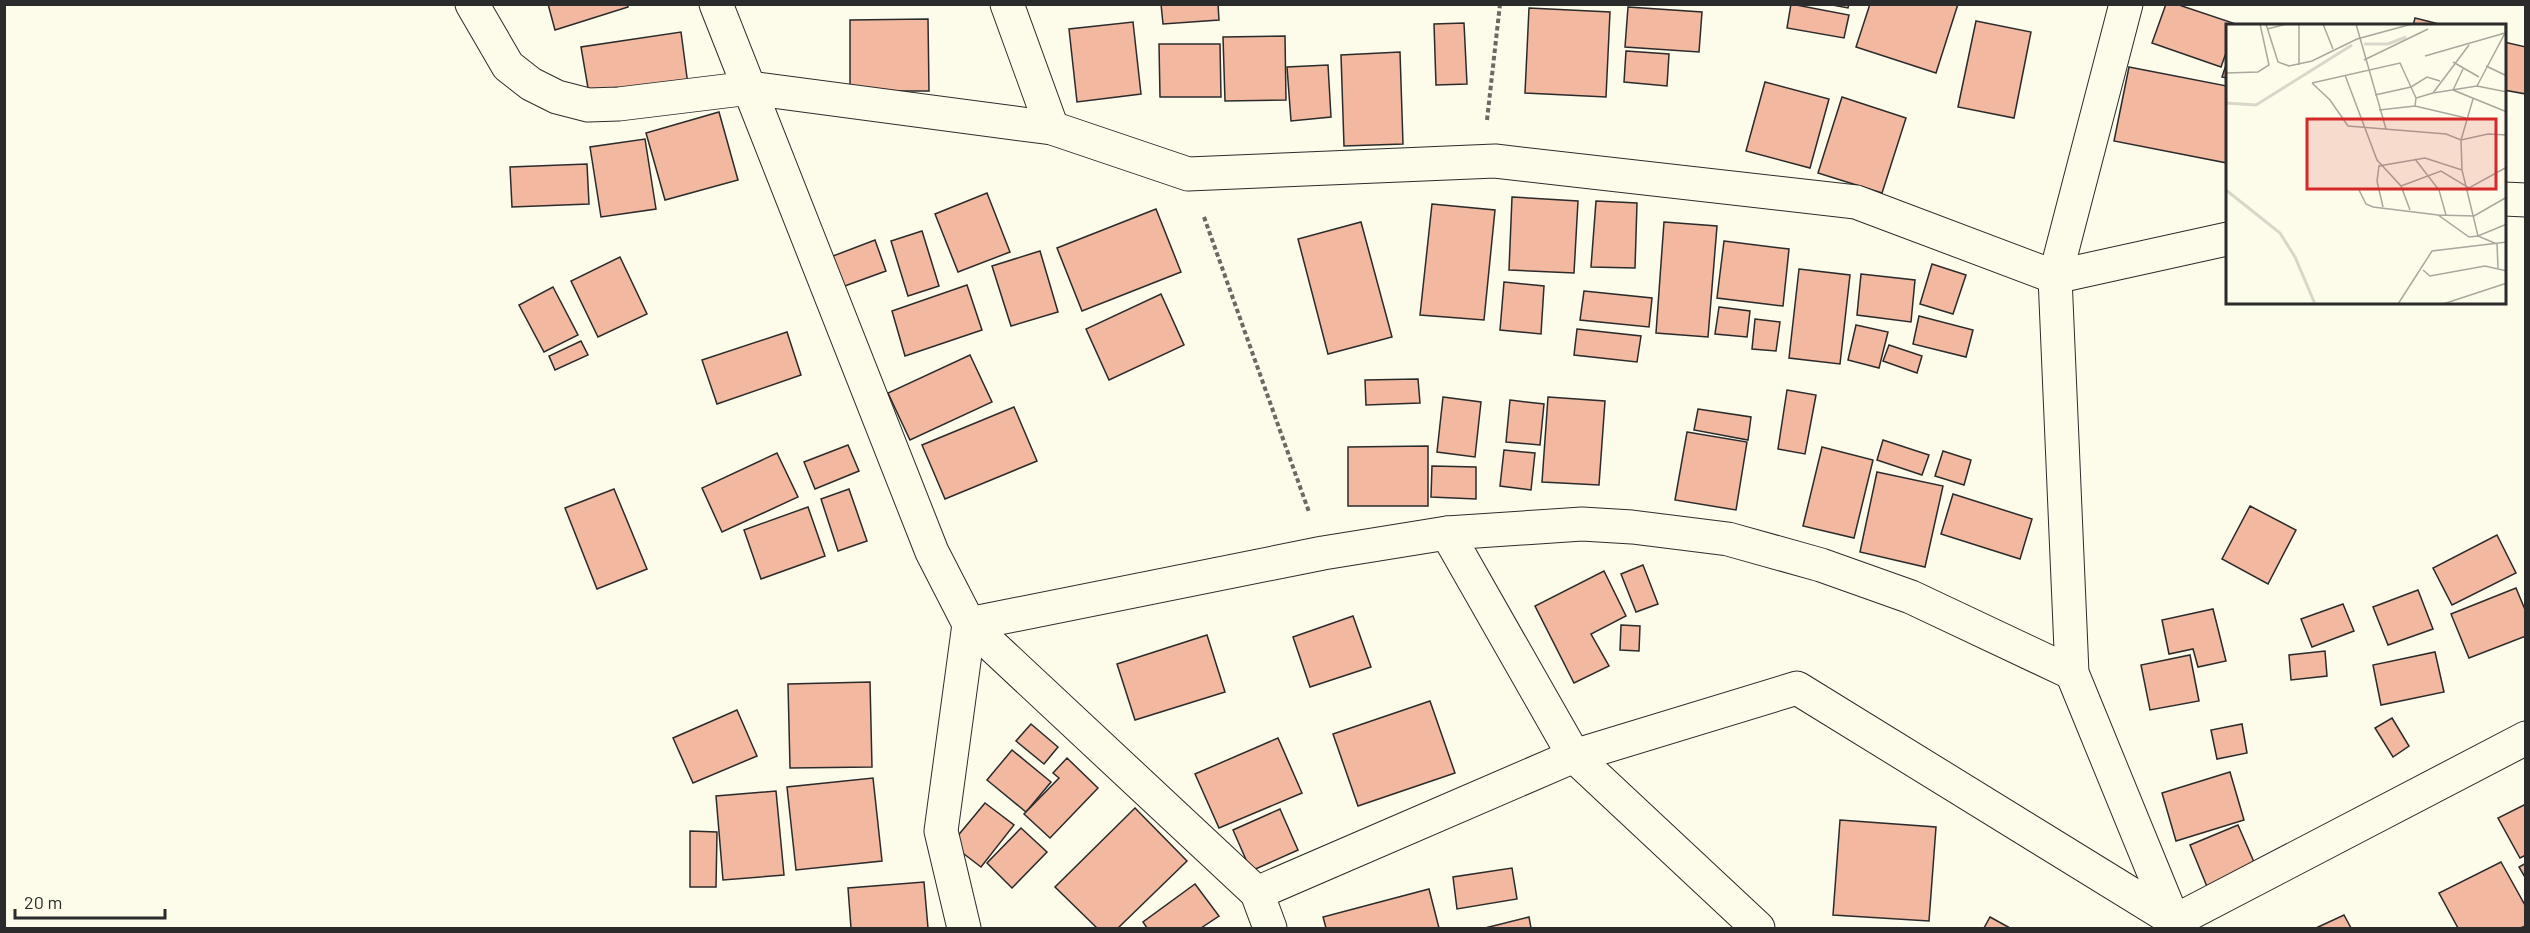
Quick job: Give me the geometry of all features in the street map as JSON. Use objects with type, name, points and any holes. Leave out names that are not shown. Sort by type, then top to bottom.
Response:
[{"type":"street","points":[[472,4],[508,66],[531,84],[557,97],[588,105],[619,104],[750,88],[1052,128],[1188,174],[1482,162],[1507,163],[1856,202],[2055,277],[2226,239]]},
{"type":"street","points":[[716,4],[932,552],[969,624],[1257,893],[1270,928]]},
{"type":"street","points":[[1007,4],[1052,128]]},
{"type":"street","points":[[2126,4],[2055,277],[2073,674],[2175,925]]},
{"type":"street","points":[[2506,199],[2526,200]]},
{"type":"street","points":[[969,624],[1323,553],[1447,533],[1582,524],[1632,527],[1728,539],[1821,565],[1911,597],[2073,674]]},
{"type":"street","points":[[1447,533],[1574,756],[1758,928]]},
{"type":"street","points":[[964,928],[941,831],[969,624]]},
{"type":"street","points":[[1257,893],[1574,756],[1797,688],[2175,925]]},
{"type":"street","points":[[2175,925],[2526,738]]},
{"type":"path","points":[[1482,162],[1500,4]]},
{"type":"path","points":[[1188,174],[1323,553]]},
{"type":"building","points":[[548,4],[627,4],[628,7],[555,30]]},
{"type":"building","points":[[1161,4],[1218,4],[1219,20],[1163,24]]},
{"type":"building","points":[[1791,4],[1849,15],[1844,38],[1787,28]]},
{"type":"building","points":[[1827,4],[1849,4],[1848,8]]},
{"type":"building","points":[[1870,4],[1958,4],[1936,73],[1856,47]]},
{"type":"building","points":[[2166,4],[2176,4],[2236,24],[2226,24],[2226,53],[2221,67],[2152,43]]},
{"type":"building","points":[[1628,7],[1702,12],[1699,52],[1625,47]]},
{"type":"building","points":[[1529,8],[1610,12],[1606,97],[1525,93]]},
{"type":"building","points":[[2415,18],[2439,24],[2414,24]]},
{"type":"building","points":[[928,19],[929,91],[850,91],[850,20]]},
{"type":"building","points":[[1976,21],[2031,32],[2014,118],[1958,107]]},
{"type":"building","points":[[1133,22],[1141,94],[1077,102],[1069,29]]},
{"type":"building","points":[[1464,23],[1467,84],[1436,85],[1434,24]]},
{"type":"building","points":[[681,32],[688,85],[590,100],[581,47]]},
{"type":"building","points":[[1285,36],[1286,100],[1225,101],[1223,37]]},
{"type":"building","points":[[2506,42],[2526,47],[2526,94],[2506,90]]},
{"type":"building","points":[[1159,44],[1220,44],[1221,97],[1160,97]]},
{"type":"building","points":[[1626,51],[1669,54],[1667,86],[1624,82]]},
{"type":"building","points":[[1400,52],[1403,144],[1344,146],[1341,55]]},
{"type":"building","points":[[1328,65],[1331,117],[1291,121],[1287,67]]},
{"type":"building","points":[[2226,65],[2226,78],[2222,77]]},
{"type":"building","points":[[2129,67],[2226,86],[2226,163],[2114,141]]},
{"type":"building","points":[[1765,82],[1829,99],[1810,168],[1746,151]]},
{"type":"building","points":[[1842,97],[1906,118],[1882,193],[1818,173]]},
{"type":"building","points":[[719,112],[738,180],[665,200],[646,133]]},
{"type":"building","points":[[645,139],[656,209],[601,217],[590,147]]},
{"type":"building","points":[[587,164],[589,204],[512,207],[510,167]]},
{"type":"building","points":[[987,193],[1010,252],[958,272],[935,214]]},
{"type":"building","points":[[1512,197],[1578,201],[1574,273],[1509,270]]},
{"type":"building","points":[[1596,201],[1637,203],[1635,268],[1591,267]]},
{"type":"building","points":[[1432,204],[1495,210],[1484,320],[1420,315]]},
{"type":"building","points":[[1156,209],[1181,272],[1082,311],[1057,248]]},
{"type":"building","points":[[1361,222],[1392,337],[1328,354],[1298,239]]},
{"type":"building","points":[[1664,222],[1717,226],[1708,337],[1656,333]]},
{"type":"building","points":[[922,231],[939,286],[908,296],[891,241]]},
{"type":"building","points":[[875,240],[886,271],[831,291],[820,261]]},
{"type":"building","points":[[1724,241],[1789,249],[1783,306],[1717,298]]},
{"type":"building","points":[[1040,251],[1058,312],[1011,326],[992,266]]},
{"type":"building","points":[[620,257],[647,314],[598,337],[571,281]]},
{"type":"building","points":[[1932,264],[1966,275],[1953,314],[1920,304]]},
{"type":"building","points":[[1799,269],[1850,275],[1840,364],[1789,358]]},
{"type":"building","points":[[1861,274],[1915,280],[1911,322],[1857,315]]},
{"type":"building","points":[[1504,282],[1544,286],[1541,334],[1500,330]]},
{"type":"building","points":[[967,285],[982,330],[905,356],[892,311]]},
{"type":"building","points":[[553,287],[578,335],[544,352],[519,305]]},
{"type":"building","points":[[1584,291],[1652,298],[1649,327],[1580,320]]},
{"type":"building","points":[[1161,294],[1184,345],[1109,380],[1086,329]]},
{"type":"building","points":[[1719,307],[1750,311],[1747,337],[1715,334]]},
{"type":"building","points":[[1919,316],[1973,330],[1966,357],[1913,344]]},
{"type":"building","points":[[1755,319],[1780,322],[1776,351],[1752,349]]},
{"type":"building","points":[[1856,325],[1888,332],[1879,368],[1848,360]]},
{"type":"building","points":[[1577,329],[1641,336],[1637,362],[1574,355]]},
{"type":"building","points":[[787,332],[801,375],[717,404],[702,360]]},
{"type":"building","points":[[581,341],[588,355],[555,370],[549,356]]},
{"type":"building","points":[[1889,345],[1922,356],[1917,373],[1883,361]]},
{"type":"building","points":[[970,355],[992,402],[910,440],[888,393]]},
{"type":"building","points":[[1418,379],[1420,403],[1366,405],[1365,380]]},
{"type":"building","points":[[1787,390],[1816,395],[1805,454],[1778,449]]},
{"type":"building","points":[[1443,397],[1481,402],[1475,457],[1437,452]]},
{"type":"building","points":[[1548,397],[1605,401],[1599,485],[1542,482]]},
{"type":"building","points":[[1510,400],[1544,404],[1540,445],[1506,442]]},
{"type":"building","points":[[1014,407],[1037,461],[945,499],[922,445]]},
{"type":"building","points":[[1698,409],[1751,417],[1748,440],[1694,430]]},
{"type":"building","points":[[1687,432],[1747,442],[1736,510],[1675,500]]},
{"type":"building","points":[[1883,440],[1929,455],[1922,475],[1877,460]]},
{"type":"building","points":[[848,445],[859,471],[815,489],[804,462]]},
{"type":"building","points":[[1428,446],[1428,506],[1348,506],[1348,447]]},
{"type":"building","points":[[1822,447],[1873,460],[1854,538],[1803,526]]},
{"type":"building","points":[[1504,450],[1535,453],[1531,490],[1500,486]]},
{"type":"building","points":[[1943,451],[1971,460],[1964,485],[1935,476]]},
{"type":"building","points":[[777,453],[798,497],[722,532],[702,488]]},
{"type":"building","points":[[1432,466],[1476,467],[1476,499],[1431,497]]},
{"type":"building","points":[[1877,472],[1943,486],[1925,567],[1860,552]]},
{"type":"building","points":[[614,489],[647,569],[597,589],[565,508]]},
{"type":"building","points":[[849,489],[867,541],[838,551],[821,499]]},
{"type":"building","points":[[1953,494],[2032,519],[2020,559],[1941,534]]},
{"type":"building","points":[[2250,506],[2296,530],[2268,584],[2222,559]]},
{"type":"building","points":[[808,507],[825,556],[761,579],[744,530]]},
{"type":"building","points":[[2497,535],[2516,573],[2452,605],[2433,568]]},
{"type":"building","points":[[1643,565],[1658,604],[1636,612],[1621,574]]},
{"type":"building","points":[[1604,571],[1626,616],[1591,634],[1609,666],[1574,683],[1535,606]]},
{"type":"building","points":[[2516,588],[2526,612],[2526,636],[2469,658],[2451,614]]},
{"type":"building","points":[[2418,590],[2433,629],[2388,645],[2373,607]]},
{"type":"building","points":[[2343,604],[2354,631],[2312,647],[2301,619]]},
{"type":"building","points":[[2213,609],[2226,661],[2198,667],[2193,649],[2169,654],[2162,620]]},
{"type":"building","points":[[1353,616],[1371,667],[1310,687],[1293,637]]},
{"type":"building","points":[[1621,625],[1640,626],[1639,651],[1620,650]]},
{"type":"building","points":[[1207,635],[1225,692],[1135,720],[1117,664]]},
{"type":"building","points":[[2325,651],[2327,676],[2291,680],[2289,655]]},
{"type":"building","points":[[2435,652],[2444,692],[2381,705],[2373,665]]},
{"type":"building","points":[[2190,655],[2199,701],[2150,710],[2141,665]]},
{"type":"building","points":[[870,682],[872,767],[790,768],[788,684]]},
{"type":"building","points":[[1430,701],[1455,773],[1358,806],[1333,734]]},
{"type":"building","points":[[737,710],[757,756],[693,783],[673,738]]},
{"type":"building","points":[[2392,718],[2409,746],[2393,757],[2375,728]]},
{"type":"building","points":[[1031,724],[1058,747],[1044,764],[1016,741]]},
{"type":"building","points":[[2242,724],[2247,753],[2217,759],[2211,730]]},
{"type":"building","points":[[1278,738],[1302,793],[1219,828],[1195,774]]},
{"type":"building","points":[[1012,750],[1051,782],[1026,812],[987,780]]},
{"type":"building","points":[[1067,758],[1098,788],[1050,838],[1024,814],[1059,778],[1053,773]]},
{"type":"building","points":[[2230,772],[2244,820],[2176,841],[2162,793]]},
{"type":"building","points":[[873,778],[882,861],[796,870],[787,787]]},
{"type":"building","points":[[776,791],[784,875],[723,880],[716,796]]},
{"type":"building","points":[[985,803],[1014,825],[981,867],[951,844]]},
{"type":"building","points":[[2526,804],[2526,855],[2520,858],[2498,818]]},
{"type":"building","points":[[1135,808],[1187,861],[1118,928],[1097,928],[1055,887]]},
{"type":"building","points":[[1280,809],[1298,850],[1251,871],[1233,830]]},
{"type":"building","points":[[1840,820],[1936,827],[1929,921],[1833,915]]},
{"type":"building","points":[[2238,825],[2257,869],[2208,889],[2190,845]]},
{"type":"building","points":[[1021,828],[1047,852],[1012,888],[987,863]]},
{"type":"building","points":[[690,831],[717,832],[716,887],[690,887]]},
{"type":"building","points":[[2501,862],[2526,907],[2526,926],[2520,928],[2458,928],[2439,893]]},
{"type":"building","points":[[2526,863],[2526,879],[2519,867]]},
{"type":"building","points":[[1512,868],[1517,899],[1457,909],[1453,877]]},
{"type":"building","points":[[924,882],[928,928],[851,928],[848,888]]},
{"type":"building","points":[[1195,884],[1219,916],[1201,928],[1147,928],[1143,922]]},
{"type":"building","points":[[1429,889],[1439,928],[1326,928],[1323,917]]},
{"type":"building","points":[[2344,915],[2351,928],[2316,928]]},
{"type":"building","points":[[1529,917],[1531,928],[1485,928]]},
{"type":"building","points":[[1990,917],[2010,928],[1984,928]]}]
